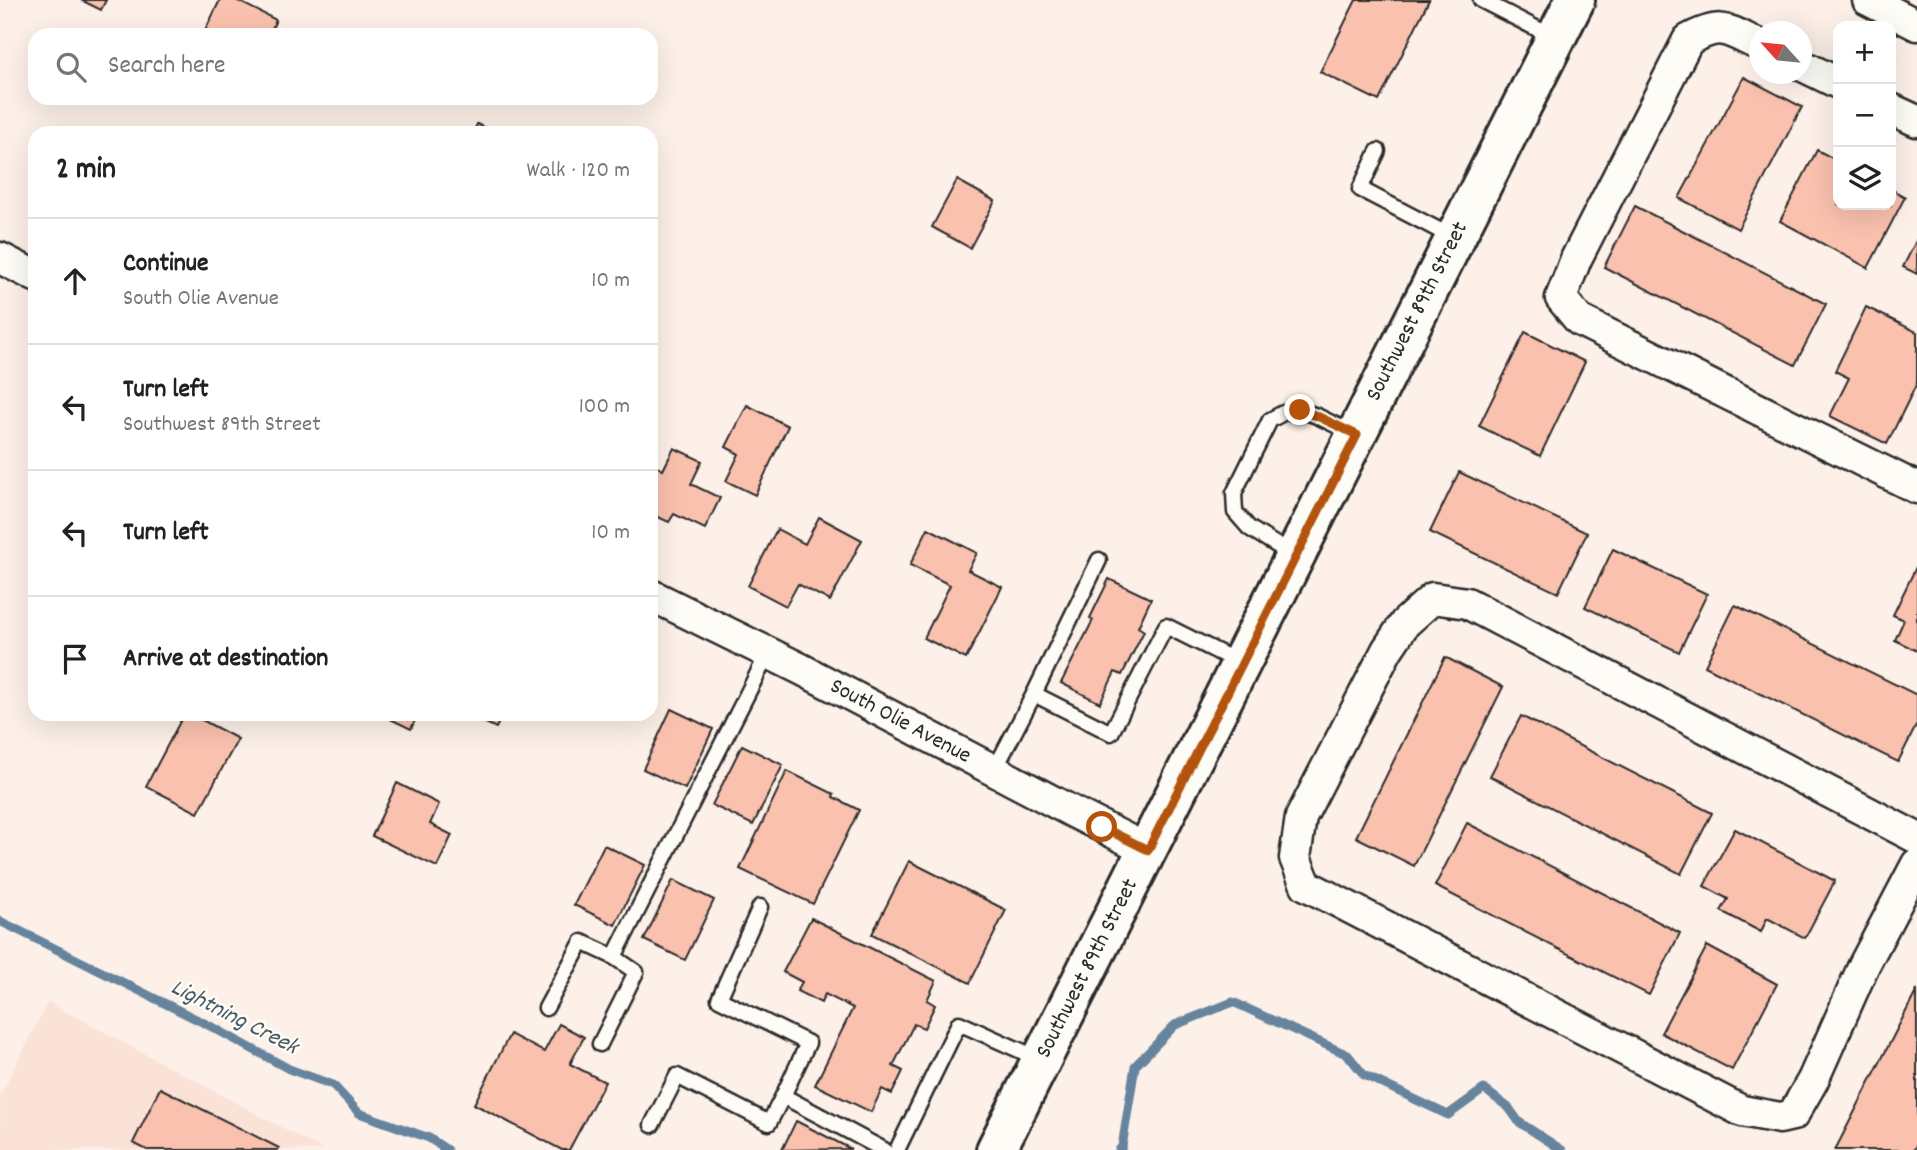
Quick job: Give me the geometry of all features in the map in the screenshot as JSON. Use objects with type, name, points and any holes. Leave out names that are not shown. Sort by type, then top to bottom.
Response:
[{"type":"main road","name":"Southwest 89th Street","points":[[996,1150],[1576,0]]},
{"type":"street","points":[[1868,0],[1917,25]]},
{"type":"street","points":[[1749,40],[1725,28],[1707,30],[1688,40],[1576,259],[1561,298],[1579,320],[1917,488]]},
{"type":"street","points":[[1812,70],[1833,81]]},
{"type":"street","points":[[1896,111],[1917,121]]},
{"type":"street","points":[[0,258],[28,272]]},
{"type":"street","name":"South Olie Avenue","points":[[658,598],[1148,850]]},
{"type":"street","points":[[1917,838],[1467,603],[1433,598],[1405,623],[1381,662],[1301,817],[1295,858],[1306,885],[1742,1111],[1780,1118],[1793,1115],[1813,1080],[1864,965],[1917,864]]},
{"type":"lane","points":[[1481,0],[1556,39]]},
{"type":"lane","points":[[1378,151],[1360,189],[1455,239]]},
{"type":"lane","points":[[1296,557],[1249,528],[1235,512],[1234,493],[1270,420],[1283,413],[1300,410],[1357,435]]},
{"type":"lane","points":[[994,771],[1099,560]]},
{"type":"lane","points":[[1034,694],[1111,733],[1166,626],[1242,663]]},
{"type":"lane","points":[[614,957],[768,653]]},
{"type":"lane","points":[[652,1125],[677,1076],[769,1123],[783,1096],[808,1043],[719,999],[760,907]]},
{"type":"lane","points":[[546,1008],[582,942],[614,957],[636,972],[600,1044]]},
{"type":"lane","points":[[897,1150],[958,1023],[1042,1061]]},
{"type":"lane","points":[[783,1096],[884,1150]]},
{"type":"shaded area","points":[[48,1002],[324,1150],[0,1150],[0,1096]]},
{"type":"building","points":[[81,0],[106,0],[101,10]]},
{"type":"building","points":[[220,0],[236,0],[276,20],[272,28],[206,28]]},
{"type":"building","points":[[1356,0],[1429,0],[1379,101],[1320,72]]},
{"type":"building","points":[[1744,77],[1749,80],[1749,84],[1758,84],[1802,107],[1738,229],[1679,198]]},
{"type":"building","points":[[1817,150],[1833,158],[1833,210],[1896,210],[1896,192],[1905,197],[1868,268],[1780,221]]},
{"type":"building","points":[[957,180],[995,201],[970,248],[932,227]]},
{"type":"building","points":[[1635,206],[1826,304],[1795,365],[1604,267]]},
{"type":"building","points":[[1917,239],[1917,274],[1903,267]]},
{"type":"building","points":[[1866,307],[1917,332],[1917,383],[1887,444],[1830,416],[1849,378],[1835,371]]},
{"type":"building","points":[[1525,332],[1585,362],[1540,456],[1479,426]]},
{"type":"building","points":[[747,405],[788,426],[755,495],[726,481],[739,454],[726,447]]},
{"type":"building","points":[[674,448],[702,461],[691,484],[720,498],[705,529],[674,514],[669,522],[658,517],[658,467],[663,470]]},
{"type":"building","points":[[1459,472],[1587,533],[1558,593],[1430,532]]},
{"type":"building","points":[[819,517],[862,540],[830,601],[798,584],[786,606],[748,586],[777,529],[805,544]]},
{"type":"building","points":[[928,528],[977,553],[968,570],[1002,587],[966,659],[924,638],[950,585],[910,565]]},
{"type":"building","points":[[1613,549],[1707,594],[1679,652],[1585,607]]},
{"type":"building","points":[[1916,567],[1917,651],[1895,640],[1904,620],[1893,615]]},
{"type":"building","points":[[1109,579],[1151,599],[1138,627],[1144,631],[1122,675],[1115,672],[1100,703],[1061,683],[1093,620],[1090,618]]},
{"type":"building","points":[[1735,605],[1917,695],[1917,724],[1898,762],[1705,666]]},
{"type":"building","points":[[1445,657],[1503,687],[1414,866],[1356,837]]},
{"type":"building","points":[[671,709],[713,729],[685,789],[643,769]]},
{"type":"building","points":[[1521,716],[1712,813],[1681,874],[1490,776]]},
{"type":"building","points":[[180,721],[204,721],[238,739],[198,813],[146,786]]},
{"type":"building","points":[[394,721],[415,721],[411,729]]},
{"type":"building","points":[[482,721],[500,721],[496,728]]},
{"type":"building","points":[[742,745],[783,765],[753,825],[712,805]]},
{"type":"building","points":[[787,771],[834,794],[833,797],[859,810],[813,904],[740,869]]},
{"type":"building","points":[[397,783],[439,804],[430,824],[452,835],[437,867],[372,836]]},
{"type":"building","points":[[1467,823],[1680,933],[1649,995],[1435,886]]},
{"type":"building","points":[[1735,829],[1835,881],[1805,938],[1767,918],[1761,932],[1721,911],[1728,899],[1704,886]]},
{"type":"building","points":[[604,845],[645,865],[615,925],[574,905]]},
{"type":"building","points":[[909,861],[1006,910],[970,983],[872,934]]},
{"type":"building","points":[[673,880],[714,900],[685,960],[644,940]]},
{"type":"building","points":[[811,918],[936,981],[927,1000],[935,1005],[924,1028],[914,1024],[893,1066],[903,1071],[892,1094],[882,1089],[871,1112],[815,1085],[853,1008],[825,994],[821,1003],[797,991],[802,982],[783,972]]},
{"type":"building","points":[[1707,946],[1777,984],[1732,1070],[1661,1033]]},
{"type":"building","points":[[1917,990],[1917,1143],[1914,1150],[1835,1150]]},
{"type":"building","points":[[559,1024],[584,1037],[570,1064],[605,1082],[569,1150],[562,1150],[474,1104],[510,1034],[544,1052]]},
{"type":"building","points":[[160,1088],[279,1148],[278,1150],[147,1150],[133,1143]]},
{"type":"building","points":[[796,1121],[851,1149],[782,1150]]},
{"type":"waterway","name":"Lightning Creek","points":[[0,921],[214,1028],[289,1069],[333,1085],[359,1113],[429,1138],[447,1150]]},
{"type":"waterway","name":"Lightning Creek","points":[[1119,1150],[1122,1147],[1135,1066],[1175,1025],[1233,1002],[1348,1055],[1364,1075],[1448,1115],[1484,1089],[1509,1108],[1519,1122],[1562,1150]]},
{"type":"route","points":[[1102,827],[1148,850],[1357,435],[1300,410]]}]
